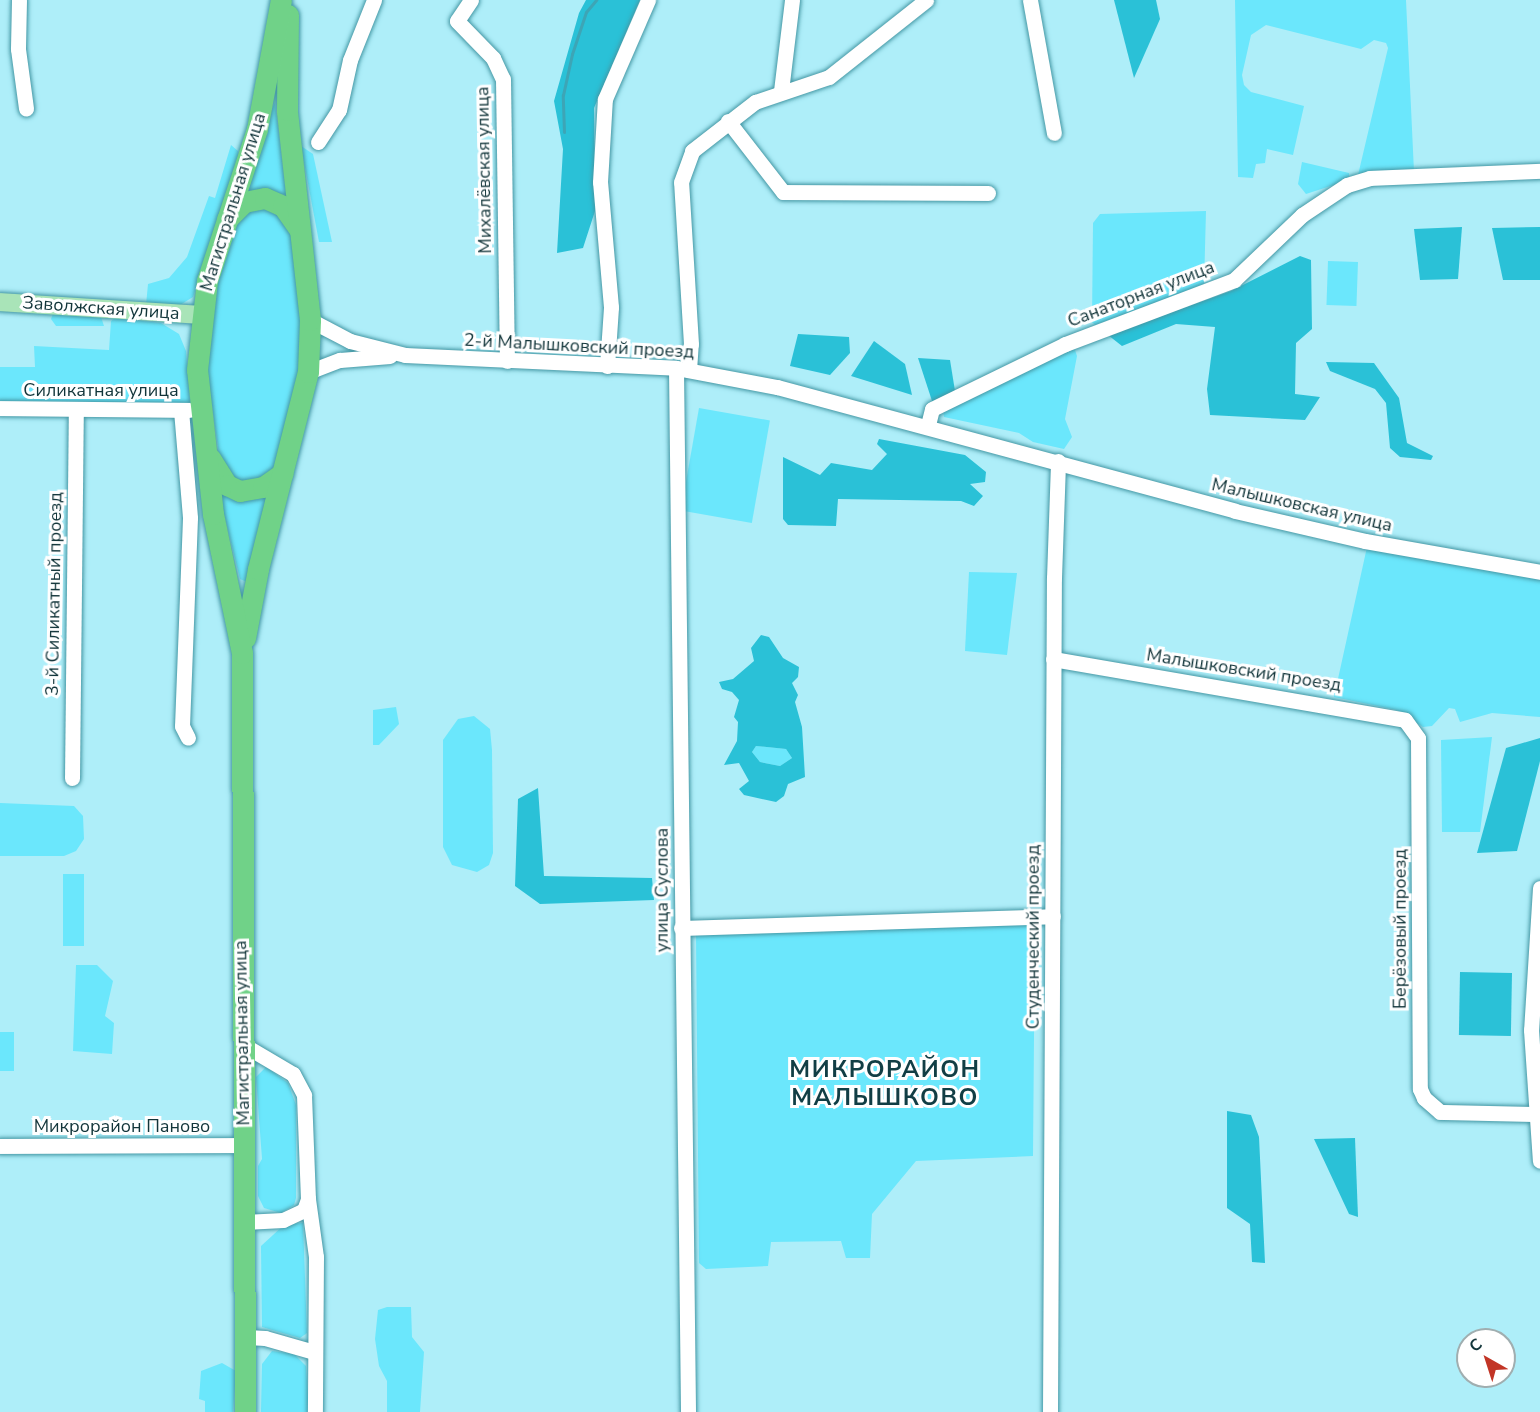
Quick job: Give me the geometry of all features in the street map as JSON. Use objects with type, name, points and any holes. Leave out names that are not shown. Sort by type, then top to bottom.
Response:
[{"type":"highway","name":"Магистральная улица","points":[[242,653],[213,514],[207,452],[191,410],[207,281],[256,129],[281,0]]},
{"type":"highway","name":"Магистральная улица","points":[[245,1412],[247,1337],[242,1044],[242,653],[258,569],[308,372],[310,320],[287,110],[288,0]]},
{"type":"highway","points":[[226,221],[244,202],[265,198],[283,206],[301,233]]},
{"type":"highway","points":[[207,452],[219,476],[240,491],[263,488],[283,473]]},
{"type":"main road","name":"Заволжская улица","points":[[0,302],[201,315]]},
{"type":"street","points":[[19,0],[18,49],[26,108]]},
{"type":"street","points":[[318,142],[339,110],[350,60],[374,0]]},
{"type":"street","name":"Михалёвская улица","points":[[471,0],[457,21],[494,58],[503,78],[507,361]]},
{"type":"street","points":[[607,366],[611,307],[600,182],[605,99],[648,0]]},
{"type":"street","points":[[781,92],[792,0]]},
{"type":"street","name":"улица Суслова","points":[[688,1412],[681,928],[682,369],[691,344],[681,182],[692,151],[728,121],[755,102],[829,77],[926,0]]},
{"type":"street","points":[[1030,0],[1054,133]]},
{"type":"street","points":[[728,121],[783,192],[988,193]]},
{"type":"street","name":"Санаторная улица","points":[[928,425],[932,409],[1065,344],[1234,279],[1302,215],[1347,185],[1370,178],[1540,171]]},
{"type":"street","name":"2-й Малышковский проезд","points":[[310,320],[350,341],[405,355],[682,369],[777,387],[1058,461]]},
{"type":"street","points":[[308,372],[340,360],[405,355]]},
{"type":"street","name":"Силикатная улица","points":[[0,408],[76,411],[191,410]]},
{"type":"street","points":[[188,738],[182,726],[190,518],[191,410]]},
{"type":"street","name":"3-й Силикатный проезд","points":[[72,777],[76,411]]},
{"type":"street","name":"Малышковская улица","points":[[1058,461],[1235,511],[1354,538],[1540,572]]},
{"type":"street","name":"Студенческий проезд","points":[[1050,1412],[1053,658],[1058,461]]},
{"type":"street","name":"Малышковский проезд","points":[[1053,658],[1393,715],[1405,720],[1418,738]]},
{"type":"street","name":"Берёзовый проезд","points":[[1418,738],[1420,1089],[1424,1098],[1440,1112],[1537,1114]]},
{"type":"street","points":[[1540,888],[1531,1030],[1540,1161]]},
{"type":"street","points":[[681,928],[1053,916]]},
{"type":"street","points":[[242,1044],[294,1074],[304,1095],[308,1199],[316,1257],[315,1412]]},
{"type":"street","name":"Микрорайон Паново","points":[[0,1146],[243,1145]]},
{"type":"street","points":[[244,1222],[289,1218],[304,1210],[308,1199]]},
{"type":"street","points":[[247,1337],[265,1338],[314,1352]]},
{"type":"shaded area","points":[[586,0],[640,0],[594,108],[595,211],[583,248],[557,253],[563,149],[554,101],[579,13]]},
{"type":"shaded area","points":[[1114,0],[1156,0],[1160,19],[1134,78]]},
{"type":"shaded area","points":[[1235,0],[1406,0],[1414,172],[1358,175],[1388,48],[1386,43],[1374,40],[1361,49],[1266,25],[1251,35],[1242,75],[1244,85],[1251,92],[1304,106],[1293,155],[1267,149],[1265,163],[1256,164],[1253,178],[1238,177]]},
{"type":"shaded area","points":[[275,103],[286,194],[243,196],[272,108]]},
{"type":"shaded area","points":[[231,145],[238,151],[238,159],[193,297],[180,305],[146,305],[148,284],[169,278],[187,257],[209,196],[215,198]]},
{"type":"shaded area","points":[[301,146],[313,154],[332,242],[319,242]]},
{"type":"shaded area","points":[[1302,162],[1349,173],[1349,180],[1306,194],[1298,184]]},
{"type":"shaded area","points":[[261,208],[277,209],[292,233],[303,348],[281,459],[258,483],[234,480],[220,461],[207,370],[217,283],[234,227],[244,214]]},
{"type":"shaded area","points":[[1206,211],[1204,285],[1095,325],[1092,322],[1093,223],[1100,214]]},
{"type":"shaded area","points":[[1462,227],[1458,279],[1420,280],[1414,229]]},
{"type":"shaded area","points":[[1540,227],[1540,280],[1503,280],[1492,228]]},
{"type":"shaded area","points":[[1300,256],[1311,260],[1312,329],[1296,343],[1295,394],[1320,397],[1305,420],[1210,415],[1207,389],[1215,327],[1176,324],[1122,346],[1108,335],[1231,291]]},
{"type":"shaded area","points":[[1328,261],[1358,262],[1356,306],[1326,305]]},
{"type":"shaded area","points":[[53,314],[101,317],[104,326],[56,326],[51,319]]},
{"type":"shaded area","points":[[115,318],[161,323],[179,334],[186,351],[190,404],[0,404],[0,367],[35,367],[34,346],[109,350],[111,321]]},
{"type":"shaded area","points":[[798,334],[849,337],[850,353],[830,375],[790,366]]},
{"type":"shaded area","points":[[874,341],[905,364],[912,395],[851,376]]},
{"type":"shaded area","points":[[1074,347],[1077,356],[1065,419],[1072,437],[1064,449],[1033,442],[1019,433],[944,417],[943,410]]},
{"type":"shaded area","points":[[918,358],[950,360],[955,391],[933,404]]},
{"type":"shaded area","points":[[1326,362],[1374,363],[1399,398],[1407,443],[1433,456],[1431,460],[1400,457],[1390,448],[1386,403],[1375,389],[1330,371]]},
{"type":"shaded area","points":[[699,408],[770,421],[752,523],[681,510]]},
{"type":"shaded area","points":[[879,439],[965,455],[986,472],[985,482],[970,484],[983,496],[974,506],[961,501],[838,499],[836,526],[788,525],[783,519],[783,457],[820,475],[831,463],[872,470],[887,454],[877,444]]},
{"type":"shaded area","points":[[219,493],[240,501],[271,495],[247,582],[240,579]]},
{"type":"shaded area","points":[[1367,547],[1540,577],[1540,717],[1492,713],[1460,722],[1455,709],[1449,708],[1432,726],[1423,727],[1397,710],[1334,697]]},
{"type":"shaded area","points":[[969,572],[1017,573],[1007,655],[965,651]]},
{"type":"shaded area","points":[[761,635],[769,637],[783,658],[799,667],[798,677],[792,683],[798,695],[795,702],[802,727],[805,777],[788,784],[784,796],[776,802],[744,795],[739,789],[749,781],[739,763],[724,765],[737,741],[738,722],[734,717],[739,700],[732,692],[722,689],[719,682],[733,679],[754,661],[751,648]],"holes":[[[756,746],[786,749],[792,758],[780,766],[760,762],[752,752]]]},
{"type":"shaded area","points":[[396,707],[399,724],[379,745],[373,745],[373,710]]},
{"type":"shaded area","points":[[474,716],[490,729],[492,750],[493,853],[489,865],[477,872],[452,865],[443,847],[443,740],[458,719]]},
{"type":"shaded area","points":[[1492,737],[1480,832],[1442,832],[1441,740]]},
{"type":"shaded area","points":[[1540,738],[1540,761],[1517,851],[1477,853],[1506,748]]},
{"type":"shaded area","points":[[756,746],[786,749],[792,758],[780,766],[760,762],[752,752]]},
{"type":"shaded area","points":[[538,788],[544,876],[652,878],[654,900],[540,904],[515,886],[518,799]]},
{"type":"shaded area","points":[[0,803],[74,806],[83,816],[84,839],[76,851],[64,856],[0,856]]},
{"type":"shaded area","points":[[63,874],[84,874],[84,946],[63,946]]},
{"type":"shaded area","points":[[1035,920],[1033,1156],[916,1161],[872,1214],[870,1258],[846,1258],[841,1241],[771,1242],[768,1266],[706,1269],[699,1263],[696,934]]},
{"type":"shaded area","points":[[76,965],[97,965],[113,981],[105,1016],[114,1023],[112,1054],[73,1051]]},
{"type":"shaded area","points":[[1460,972],[1512,973],[1511,1036],[1459,1035]]},
{"type":"shaded area","points":[[0,1032],[14,1032],[14,1071],[0,1071]]},
{"type":"shaded area","points":[[266,1067],[288,1083],[296,1105],[296,1198],[294,1205],[281,1213],[264,1208],[258,1196],[258,1166],[262,1159],[256,1077]]},
{"type":"shaded area","points":[[1227,1111],[1251,1115],[1259,1137],[1265,1263],[1252,1262],[1250,1224],[1227,1208]]},
{"type":"shaded area","points":[[1355,1138],[1358,1217],[1349,1214],[1314,1139]]},
{"type":"shaded area","points":[[303,1223],[307,1333],[300,1338],[262,1327],[261,1246],[285,1224]]},
{"type":"shaded area","points":[[387,1307],[411,1307],[412,1337],[424,1352],[420,1412],[387,1412],[387,1381],[379,1366],[375,1339],[378,1310]]},
{"type":"shaded area","points":[[272,1351],[294,1354],[306,1366],[309,1412],[261,1412],[262,1364]]},
{"type":"shaded area","points":[[222,1363],[236,1371],[233,1412],[205,1412],[205,1401],[199,1399],[201,1371]]},
{"type":"waterway","points":[[564,132],[563,95],[572,54],[586,12],[596,0]]},
{"type":"district","name":"МИКРОРАЙОН МАЛЫШКОВО","points":[[885,1084]]}]
